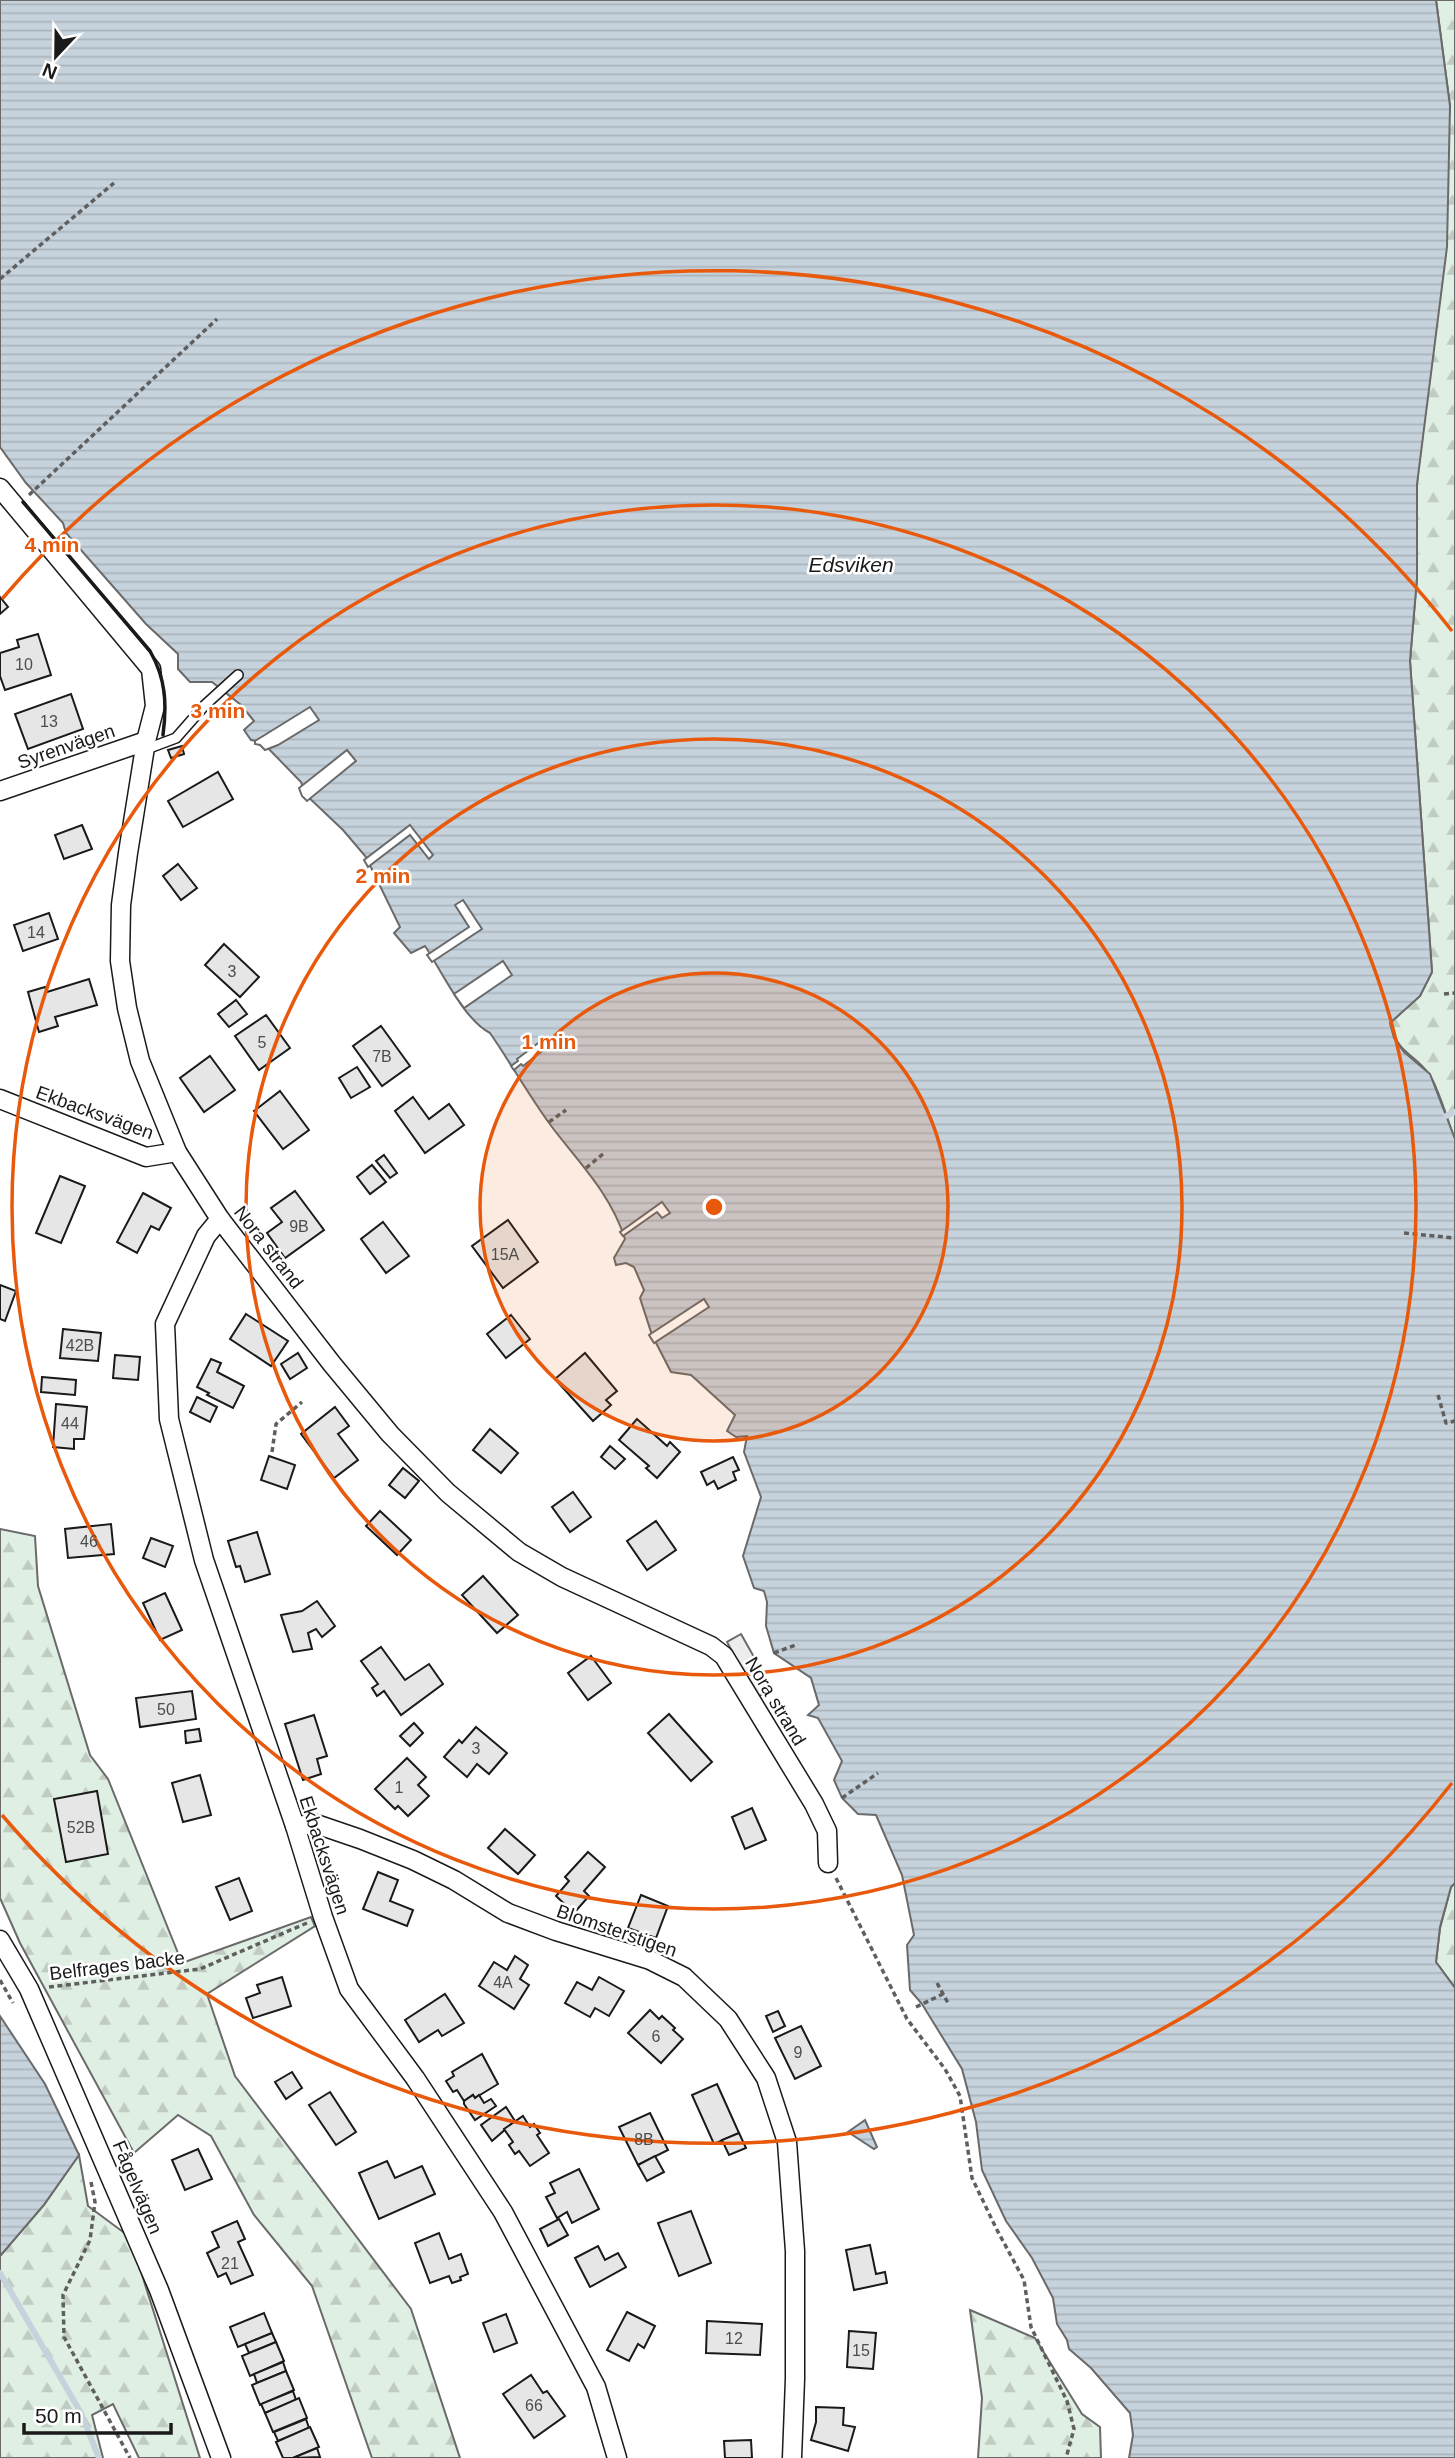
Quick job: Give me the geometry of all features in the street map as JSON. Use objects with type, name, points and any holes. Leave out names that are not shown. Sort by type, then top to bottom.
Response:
[{"type":"street","name":"Nora strand","points":[[0,488],[151,669],[155,706],[145,746],[121,905],[120,961],[127,1008],[140,1061],[177,1152],[220,1219],[340,1374],[390,1434],[448,1493],[519,1552],[562,1577],[711,1647],[724,1656],[814,1804],[827,1831],[828,1863]]},
{"type":"street","name":"Syrenvägen","points":[[0,792],[145,746]]},
{"type":"street","name":"Ekbacksvägen","points":[[0,1099],[146,1157],[177,1152]]},
{"type":"street","name":"Ekbacksvägen","points":[[220,1219],[206,1236],[165,1324],[169,1419],[204,1560],[349,1989],[415,2078],[503,2212],[596,2388],[617,2458]]},
{"type":"street","name":"Blomsterstigen","points":[[295,1826],[316,1824],[360,1839],[454,1880],[508,1913],[650,1960],[684,1977],[728,2019],[765,2078],[787,2142],[795,2251],[792,2458]]},
{"type":"street","name":"Fågelvägen","points":[[0,1940],[29,1989],[159,2290],[221,2458]]},
{"type":"lane","points":[[145,746],[176,738],[205,705],[238,675]]},
{"type":"path","points":[[0,279],[114,183]]},
{"type":"path","points":[[26,498],[217,319]]},
{"type":"path","points":[[1444,994],[1455,993]]},
{"type":"path","points":[[549,1122],[566,1110]]},
{"type":"path","points":[[586,1168],[603,1154]]},
{"type":"path","points":[[1404,1233],[1455,1238]]},
{"type":"path","points":[[1438,1395],[1446,1423],[1455,1421]]},
{"type":"path","points":[[272,1452],[276,1424],[302,1402]]},
{"type":"path","points":[[774,1653],[798,1644]]},
{"type":"path","points":[[842,1798],[878,1773]]},
{"type":"path","points":[[828,1863],[907,2019],[945,2069],[960,2096],[972,2178],[1024,2280],[1031,2327],[1067,2401],[1074,2429],[1066,2458]]},
{"type":"path","name":"Belfrages backe","points":[[29,1989],[200,1969],[323,1917]]},
{"type":"path","points":[[0,1980],[16,2008]]},
{"type":"path","points":[[937,1983],[948,2003]]},
{"type":"path","points":[[916,2007],[943,1994]]},
{"type":"path","points":[[91,2180],[95,2202],[90,2240],[63,2295],[64,2337],[130,2458]]},
{"type":"green space","points":[[1436,0],[1455,0],[1455,1141],[1432,1079],[1397,1041],[1390,1023],[1420,996],[1432,972],[1410,661],[1417,578],[1417,484],[1450,106]]},
{"type":"green space","points":[[0,1529],[35,1536],[38,1586],[90,1755],[108,1779],[182,1963],[311,1917],[315,1926],[207,1994],[235,2076],[411,2309],[460,2458],[372,2458],[312,2286],[254,2215],[211,2136],[178,2115],[134,2153],[20,1943],[0,1898]]},
{"type":"green space","points":[[1455,1883],[1455,1988],[1436,1962],[1440,1928],[1451,1887]]},
{"type":"green space","points":[[79,2155],[88,2206],[130,2237],[200,2458],[139,2458],[113,2404],[92,2415],[103,2458],[0,2458],[0,2256],[44,2205]]},
{"type":"green space","points":[[970,2310],[1035,2338],[1082,2414],[1100,2427],[1101,2458],[978,2458],[982,2398]]},
{"type":"shaded area","points":[[741,1634],[772,1689],[757,1697],[727,1642]]},
{"type":"water","name":"Edsviken","points":[[0,0],[1436,0],[1450,106],[1447,247],[1417,484],[1417,578],[1410,661],[1432,972],[1420,996],[1390,1023],[1394,1038],[1404,1052],[1430,1074],[1455,1139],[1455,1883],[1451,1887],[1440,1927],[1436,1962],[1455,1988],[1455,2458],[1129,2458],[1133,2435],[1130,2413],[1091,2368],[1069,2349],[1057,2324],[1053,2298],[1032,2258],[1006,2221],[982,2170],[976,2122],[962,2069],[922,2004],[910,1990],[907,1945],[914,1935],[902,1875],[876,1815],[858,1814],[842,1798],[834,1780],[842,1761],[818,1718],[808,1715],[819,1705],[811,1678],[774,1653],[766,1626],[767,1602],[764,1591],[754,1588],[743,1556],[761,1497],[744,1452],[747,1436],[736,1437],[727,1431],[735,1415],[691,1375],[671,1372],[652,1335],[640,1298],[644,1290],[634,1267],[626,1263],[616,1265],[614,1258],[625,1239],[611,1206],[541,1112],[490,1033],[480,1027],[462,1006],[425,946],[411,953],[394,933],[400,927],[366,857],[343,830],[305,794],[301,782],[262,742],[251,740],[244,730],[254,721],[241,705],[212,682],[190,682],[178,669],[178,654],[146,624],[66,533],[63,523],[26,483],[0,447]]},
{"type":"water","points":[[0,2016],[45,2084],[79,2155],[43,2206],[0,2256]]},
{"type":"water","points":[[865,2120],[877,2147],[874,2149],[848,2132]]},
{"type":"pier","points":[[310,707],[319,720],[265,750],[255,744],[255,741]]},
{"type":"pier","points":[[347,750],[356,761],[307,801],[299,788]]},
{"type":"pier","points":[[410,825],[433,855],[429,859],[410,835],[368,867],[364,860]]},
{"type":"pier","points":[[463,900],[482,929],[432,962],[427,955],[469,927],[455,905]]},
{"type":"pier","points":[[503,961],[512,975],[464,1008],[454,994]]},
{"type":"pier","points":[[541,1041],[546,1048],[514,1070],[511,1066],[517,1059]]},
{"type":"pier","points":[[662,1202],[670,1213],[662,1218],[657,1212],[623,1236],[620,1232]]},
{"type":"pier","points":[[704,1299],[709,1307],[654,1343],[649,1335]]},
{"type":"building","points":[[0,597],[8,607],[0,614]]},
{"type":"building","points":[[38,634],[51,675],[5,690],[0,676],[0,653],[19,647],[17,640]]},
{"type":"building","points":[[71,694],[83,729],[28,749],[15,714]]},
{"type":"building","points":[[182,746],[184,754],[171,758],[168,750]]},
{"type":"building","points":[[218,772],[233,799],[183,827],[168,801]]},
{"type":"building","points":[[82,825],[92,849],[64,859],[55,835]]},
{"type":"building","points":[[178,864],[197,888],[181,900],[163,876]]},
{"type":"building","points":[[49,913],[58,939],[23,951],[14,925]]},
{"type":"building","points":[[224,944],[259,977],[240,997],[205,965]]},
{"type":"building","points":[[89,979],[97,1005],[55,1017],[58,1026],[39,1032],[28,992],[45,987],[47,992]]},
{"type":"building","points":[[236,1000],[247,1014],[229,1027],[218,1014]]},
{"type":"building","points":[[266,1015],[290,1048],[259,1070],[235,1036]]},
{"type":"building","points":[[381,1026],[410,1066],[382,1086],[353,1046]]},
{"type":"building","points":[[210,1056],[235,1090],[204,1112],[180,1078]]},
{"type":"building","points":[[357,1067],[370,1087],[351,1098],[339,1078]]},
{"type":"building","points":[[280,1091],[309,1130],[283,1149],[254,1111]]},
{"type":"building","points":[[413,1097],[429,1119],[449,1104],[464,1125],[425,1153],[395,1111]]},
{"type":"building","points":[[384,1155],[397,1173],[390,1178],[376,1161]]},
{"type":"building","points":[[372,1165],[386,1182],[370,1194],[357,1177]]},
{"type":"building","points":[[60,1176],[85,1186],[61,1243],[36,1233]]},
{"type":"building","points":[[295,1191],[324,1230],[285,1258],[267,1233],[282,1222],[271,1208]]},
{"type":"building","points":[[143,1193],[171,1208],[159,1230],[151,1226],[137,1253],[117,1242]]},
{"type":"building","points":[[508,1220],[538,1262],[503,1288],[472,1246]]},
{"type":"building","points":[[383,1222],[409,1256],[386,1273],[361,1239]]},
{"type":"building","points":[[0,1285],[16,1291],[5,1321],[0,1319]]},
{"type":"building","points":[[246,1314],[288,1341],[271,1366],[230,1339]]},
{"type":"building","points":[[511,1315],[530,1339],[506,1358],[487,1334]]},
{"type":"building","points":[[63,1329],[101,1333],[98,1361],[60,1358]]},
{"type":"building","points":[[298,1353],[307,1368],[290,1379],[281,1364]]},
{"type":"building","points":[[585,1353],[617,1391],[606,1400],[611,1405],[593,1421],[555,1379]]},
{"type":"building","points":[[115,1355],[140,1357],[138,1380],[113,1378]]},
{"type":"building","points":[[211,1359],[221,1363],[217,1372],[244,1386],[233,1408],[197,1387]]},
{"type":"building","points":[[42,1377],[76,1380],[75,1395],[41,1392]]},
{"type":"building","points":[[197,1397],[217,1407],[210,1422],[190,1412]]},
{"type":"building","points":[[56,1404],[87,1407],[84,1439],[74,1439],[74,1449],[53,1447]]},
{"type":"building","points":[[335,1407],[349,1426],[338,1434],[358,1460],[334,1478],[301,1434]]},
{"type":"building","points":[[637,1419],[667,1446],[670,1442],[680,1452],[657,1478],[646,1468],[649,1466],[619,1440]]},
{"type":"building","points":[[490,1429],[518,1453],[501,1473],[473,1450]]},
{"type":"building","points":[[610,1446],[625,1459],[615,1469],[601,1457]]},
{"type":"building","points":[[269,1456],[295,1465],[287,1489],[261,1480]]},
{"type":"building","points":[[733,1457],[739,1470],[733,1472],[736,1480],[718,1489],[714,1481],[707,1485],[701,1472]]},
{"type":"building","points":[[403,1468],[419,1481],[405,1498],[389,1485]]},
{"type":"building","points":[[573,1492],[591,1517],[570,1532],[552,1507]]},
{"type":"building","points":[[380,1511],[411,1540],[397,1555],[366,1526]]},
{"type":"building","points":[[656,1521],[676,1550],[647,1570],[627,1541]]},
{"type":"building","points":[[111,1524],[114,1554],[68,1558],[65,1529]]},
{"type":"building","points":[[257,1532],[270,1574],[245,1582],[240,1566],[236,1567],[228,1541]]},
{"type":"building","points":[[151,1538],[173,1546],[165,1567],[143,1558]]},
{"type":"building","points":[[483,1576],[518,1615],[497,1633],[462,1595]]},
{"type":"building","points":[[165,1593],[182,1630],[160,1640],[143,1603]]},
{"type":"building","points":[[317,1601],[335,1626],[322,1637],[316,1629],[308,1633],[312,1649],[293,1652],[281,1615],[302,1611]]},
{"type":"building","points":[[381,1647],[405,1680],[429,1664],[443,1684],[401,1715],[384,1691],[377,1696],[372,1688],[378,1684],[361,1661]]},
{"type":"building","points":[[591,1656],[611,1683],[588,1700],[568,1673]]},
{"type":"building","points":[[192,1691],[196,1719],[140,1727],[136,1698]]},
{"type":"building","points":[[669,1714],[712,1762],[691,1781],[648,1733]]},
{"type":"building","points":[[314,1715],[327,1756],[317,1759],[321,1774],[303,1780],[285,1724]]},
{"type":"building","points":[[414,1723],[423,1733],[410,1746],[400,1736]]},
{"type":"building","points":[[476,1727],[507,1753],[489,1774],[477,1764],[467,1777],[444,1757],[459,1740],[462,1743]]},
{"type":"building","points":[[199,1729],[201,1741],[186,1743],[185,1731]]},
{"type":"building","points":[[407,1758],[426,1777],[418,1785],[429,1796],[408,1816],[398,1806],[395,1809],[375,1789]]},
{"type":"building","points":[[200,1775],[211,1815],[183,1822],[172,1783]]},
{"type":"building","points":[[97,1791],[108,1854],[66,1862],[54,1799]]},
{"type":"building","points":[[752,1808],[766,1840],[745,1849],[732,1817]]},
{"type":"building","points":[[505,1829],[535,1855],[518,1874],[488,1848]]},
{"type":"building","points":[[588,1852],[605,1867],[584,1891],[589,1896],[574,1913],[556,1896],[569,1881],[565,1877]]},
{"type":"building","points":[[378,1872],[398,1880],[390,1901],[413,1910],[407,1926],[363,1909]]},
{"type":"building","points":[[239,1878],[252,1911],[230,1920],[216,1887]]},
{"type":"building","points":[[641,1895],[668,1906],[656,1938],[628,1928]]},
{"type":"building","points":[[515,1956],[528,1965],[520,1979],[529,1985],[514,2009],[479,1986],[494,1962],[507,1970]]},
{"type":"building","points":[[282,1977],[291,2006],[253,2018],[246,1998],[260,1993],[257,1985]]},
{"type":"building","points":[[599,1977],[624,1991],[609,2016],[595,2008],[590,2017],[565,2003],[577,1982],[592,1990]]},
{"type":"building","points":[[445,1994],[464,2023],[442,2036],[438,2030],[419,2042],[405,2020]]},
{"type":"building","points":[[650,2010],[659,2019],[662,2016],[683,2039],[661,2063],[628,2033]]},
{"type":"building","points":[[778,2011],[785,2026],[773,2032],[766,2016]]},
{"type":"building","points":[[801,2026],[821,2066],[795,2079],[775,2038]]},
{"type":"building","points":[[482,2054],[498,2084],[475,2098],[473,2095],[464,2101],[457,2090],[453,2092],[446,2081],[454,2076],[452,2072]]},
{"type":"building","points":[[292,2072],[302,2088],[286,2099],[275,2082]]},
{"type":"building","points":[[717,2084],[739,2133],[714,2144],[692,2095]]},
{"type":"building","points":[[330,2092],[356,2132],[336,2145],[309,2105]]},
{"type":"building","points":[[473,2095],[475,2098],[479,2095],[484,2103],[491,2099],[496,2106],[475,2120],[464,2104],[464,2101]]},
{"type":"building","points":[[506,2107],[515,2121],[492,2141],[481,2125]]},
{"type":"building","points":[[650,2113],[668,2150],[638,2165],[619,2127]]},
{"type":"building","points":[[523,2116],[530,2127],[534,2124],[540,2133],[537,2135],[549,2153],[530,2166],[519,2151],[515,2154],[509,2145],[513,2142],[504,2129]]},
{"type":"building","points":[[739,2133],[746,2148],[729,2155],[722,2140]]},
{"type":"building","points":[[198,2149],[212,2179],[185,2190],[172,2160]]},
{"type":"building","points":[[655,2156],[664,2172],[647,2181],[638,2165]]},
{"type":"building","points":[[387,2161],[395,2178],[422,2166],[435,2194],[379,2219],[359,2173]]},
{"type":"building","points":[[579,2169],[599,2209],[572,2223],[567,2212],[557,2218],[546,2197],[555,2193],[550,2183]]},
{"type":"building","points":[[691,2211],[711,2263],[679,2276],[658,2223]]},
{"type":"building","points":[[559,2219],[568,2235],[548,2246],[540,2229]]},
{"type":"building","points":[[237,2221],[245,2239],[238,2242],[253,2275],[231,2284],[226,2273],[218,2277],[207,2253],[219,2247],[212,2232]]},
{"type":"building","points":[[439,2233],[449,2259],[461,2254],[468,2274],[460,2277],[461,2280],[452,2283],[449,2276],[430,2283],[415,2243]]},
{"type":"building","points":[[870,2245],[876,2274],[885,2272],[887,2283],[854,2290],[846,2250]]},
{"type":"building","points":[[598,2246],[605,2260],[618,2253],[626,2267],[590,2287],[575,2258]]},
{"type":"building","points":[[627,2312],[655,2326],[644,2348],[638,2344],[629,2361],[607,2350]]},
{"type":"building","points":[[264,2313],[272,2333],[238,2347],[230,2327]]},
{"type":"building","points":[[506,2314],[517,2343],[494,2352],[483,2323]]},
{"type":"building","points":[[707,2321],[762,2324],[760,2355],[706,2353]]},
{"type":"building","points":[[849,2331],[876,2333],[873,2369],[847,2367]]},
{"type":"building","points":[[272,2333],[276,2342],[249,2353],[245,2344]]},
{"type":"building","points":[[276,2342],[284,2361],[250,2376],[242,2356]]},
{"type":"building","points":[[283,2362],[286,2371],[257,2383],[254,2374]]},
{"type":"building","points":[[286,2371],[294,2390],[260,2405],[252,2385]]},
{"type":"building","points":[[531,2375],[543,2393],[547,2391],[565,2416],[534,2438],[503,2394]]},
{"type":"building","points":[[293,2391],[296,2400],[265,2413],[261,2404]]},
{"type":"building","points":[[299,2398],[307,2418],[273,2432],[265,2413]]},
{"type":"building","points":[[816,2407],[844,2408],[843,2425],[855,2427],[848,2451],[811,2440],[816,2422]]},
{"type":"building","points":[[306,2419],[309,2428],[278,2441],[274,2432]]},
{"type":"building","points":[[310,2427],[319,2447],[293,2458],[283,2458],[276,2442]]},
{"type":"building","points":[[751,2440],[752,2458],[725,2458],[724,2441]]},
{"type":"building","points":[[317,2448],[320,2457],[293,2458]]},
{"type":"waterway","points":[[1446,1116],[1455,1112]]},
{"type":"waterway","points":[[0,2273],[81,2413],[99,2458]]},
{"type":"wall","points":[[23,502],[150,651],[164,692],[163,735]]}]
